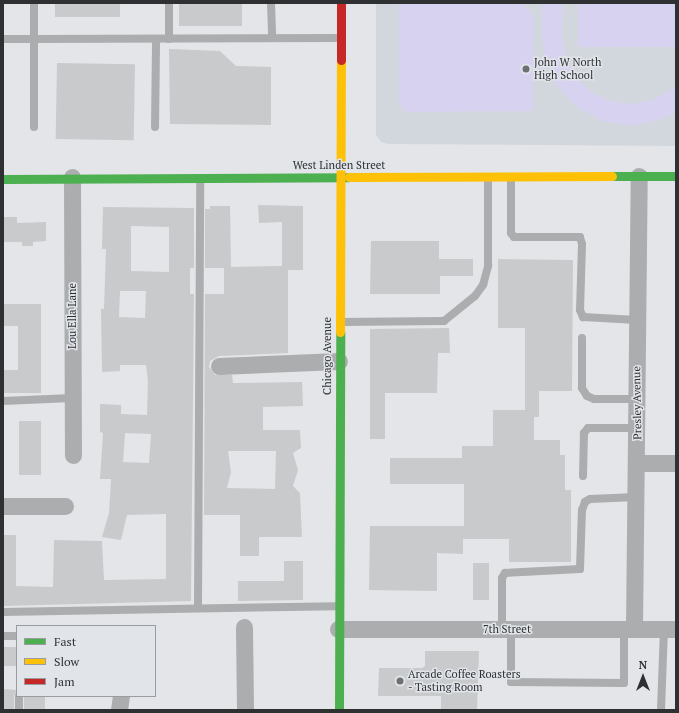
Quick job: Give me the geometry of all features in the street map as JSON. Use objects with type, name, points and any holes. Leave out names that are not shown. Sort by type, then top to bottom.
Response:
[{"type":"main road","name":"Chicago Avenue","points":[[339,710],[338,606],[341,3]]},
{"type":"main road","name":"West Linden Street","points":[[3,179],[72,177],[676,176]]},
{"type":"street","name":"Presley Avenue","points":[[629,629],[637,497],[639,176]]},
{"type":"street","name":"Lou Ella Lane","points":[[72,177],[73,455]]},
{"type":"street","points":[[219,366],[340,361]]},
{"type":"street","points":[[637,463],[676,463]]},
{"type":"street","points":[[3,506],[65,506]]},
{"type":"street","points":[[244,627],[245,710]]},
{"type":"street","name":"7th Street","points":[[338,629],[670,629]]},
{"type":"street","points":[[119,710],[121,697]]},
{"type":"lane","points":[[34,3],[34,127]]},
{"type":"lane","points":[[169,39],[170,3]]},
{"type":"lane","points":[[271,3],[272,38]]},
{"type":"lane","points":[[3,39],[341,38]]},
{"type":"lane","points":[[155,127],[156,39]]},
{"type":"lane","points":[[340,322],[444,321],[475,296],[483,285],[488,266],[488,176]]},
{"type":"lane","points":[[511,176],[511,233],[514,237],[580,237],[582,244],[580,310],[583,316],[637,320]]},
{"type":"lane","points":[[198,607],[200,177]]},
{"type":"lane","points":[[582,338],[582,388],[587,396],[594,399],[637,399]]},
{"type":"lane","points":[[3,401],[72,398]]},
{"type":"lane","points":[[583,476],[584,433],[588,428],[637,428]]},
{"type":"lane","points":[[629,629],[624,682],[511,682],[502,578],[505,574],[580,569],[582,510],[585,502],[590,499],[637,497]]},
{"type":"lane","points":[[3,612],[198,607],[338,606]]},
{"type":"lane","points":[[661,710],[670,629]]},
{"type":"lane","points":[[3,636],[16,636]]},
{"type":"lane","points":[[19,697],[19,710]]},
{"type":"shaded area","name":"John W North High School","points":[[376,3],[676,3],[676,146],[388,144],[381,142],[376,135]]},
{"type":"shaded area","points":[[399,3],[521,3],[534,15],[533,111],[406,112],[399,104]]},
{"type":"shaded area","points":[[542,3],[563,3],[562,37],[566,57],[575,76],[590,91],[609,101],[630,104],[651,101],[676,87],[676,112],[657,121],[630,125],[603,121],[578,108],[559,88],[546,64],[542,36]]},
{"type":"shaded area","points":[[578,3],[676,3],[676,47],[578,47]]},
{"type":"building","points":[[55,3],[120,3],[120,17],[55,17]]},
{"type":"building","points":[[179,3],[242,3],[242,26],[179,26]]},
{"type":"building","points":[[169,49],[220,51],[236,66],[271,67],[271,125],[170,124]]},
{"type":"building","points":[[57,63],[135,64],[134,140],[56,139]]},
{"type":"building","points":[[258,205],[303,206],[303,270],[288,270],[288,353],[219,356],[210,361],[209,367],[215,375],[232,375],[233,383],[302,382],[303,406],[263,407],[263,430],[300,430],[301,448],[293,453],[298,470],[293,486],[300,493],[302,537],[259,537],[259,556],[240,556],[240,515],[204,515],[205,294],[224,294],[224,268],[205,268],[205,209],[210,209],[210,206],[230,206],[231,267],[282,266],[282,222],[259,223]],"holes":[[[228,451],[276,451],[275,489],[227,488],[231,472]]]},
{"type":"building","points":[[103,207],[194,208],[194,268],[190,268],[190,294],[194,294],[191,601],[3,606],[3,535],[16,535],[16,586],[53,587],[54,540],[102,541],[104,580],[166,579],[166,514],[127,515],[121,540],[102,537],[109,513],[111,479],[100,479],[103,433],[100,432],[100,404],[121,405],[121,414],[147,415],[148,381],[146,365],[120,365],[120,371],[102,372],[101,309],[104,309],[106,249],[102,249]],"holes":[[[131,226],[169,227],[169,272],[131,271]],[[120,291],[146,291],[145,318],[119,317]],[[125,433],[151,434],[149,463],[123,462]]]},
{"type":"building","points":[[3,217],[17,217],[17,223],[46,222],[46,241],[33,242],[33,246],[22,246],[22,242],[3,242]]},
{"type":"building","points":[[371,241],[439,241],[439,259],[473,259],[473,276],[440,276],[440,294],[370,294]]},
{"type":"building","points":[[498,259],[573,260],[572,391],[539,391],[539,417],[534,417],[534,440],[560,440],[560,455],[565,455],[565,490],[571,490],[571,562],[509,562],[509,539],[463,539],[463,554],[437,553],[437,591],[369,590],[370,526],[464,526],[464,484],[390,484],[390,458],[462,458],[462,446],[493,446],[493,410],[525,410],[525,328],[498,328]]},
{"type":"building","points":[[3,304],[41,304],[41,393],[3,393],[3,370],[18,370],[18,326],[3,326]]},
{"type":"building","points":[[449,328],[450,353],[438,353],[437,393],[385,393],[385,439],[370,439],[370,329]]},
{"type":"building","points":[[19,421],[41,421],[41,475],[19,475]]},
{"type":"building","points":[[284,561],[303,561],[303,600],[238,601],[238,581],[284,581]]},
{"type":"building","points":[[473,563],[489,563],[489,600],[473,600]]},
{"type":"building","points":[[3,647],[16,647],[16,666],[3,666]]},
{"type":"building","points":[[425,651],[479,651],[477,710],[441,710],[441,696],[378,696],[379,668],[422,668],[425,666]]},
{"type":"building","points":[[3,689],[16,690],[14,696],[14,710],[3,710]]},
{"type":"building","points":[[24,697],[45,697],[45,710],[24,710]]},
{"type":"traffic: fast","points":[[612,176],[676,176]]},
{"type":"traffic: fast","points":[[3,179],[349,177]]},
{"type":"traffic: fast","points":[[339,710],[340,332]]},
{"type":"traffic: slow","points":[[340,332],[341,60]]},
{"type":"traffic: slow","points":[[349,177],[612,176]]},
{"type":"traffic: jam","points":[[341,3],[341,60]]},
{"type":"place","name":"John W North High School","points":[[526,69]]},
{"type":"place","name":"Arcade Coffee Roasters - Tasting Room","points":[[400,681]]}]
